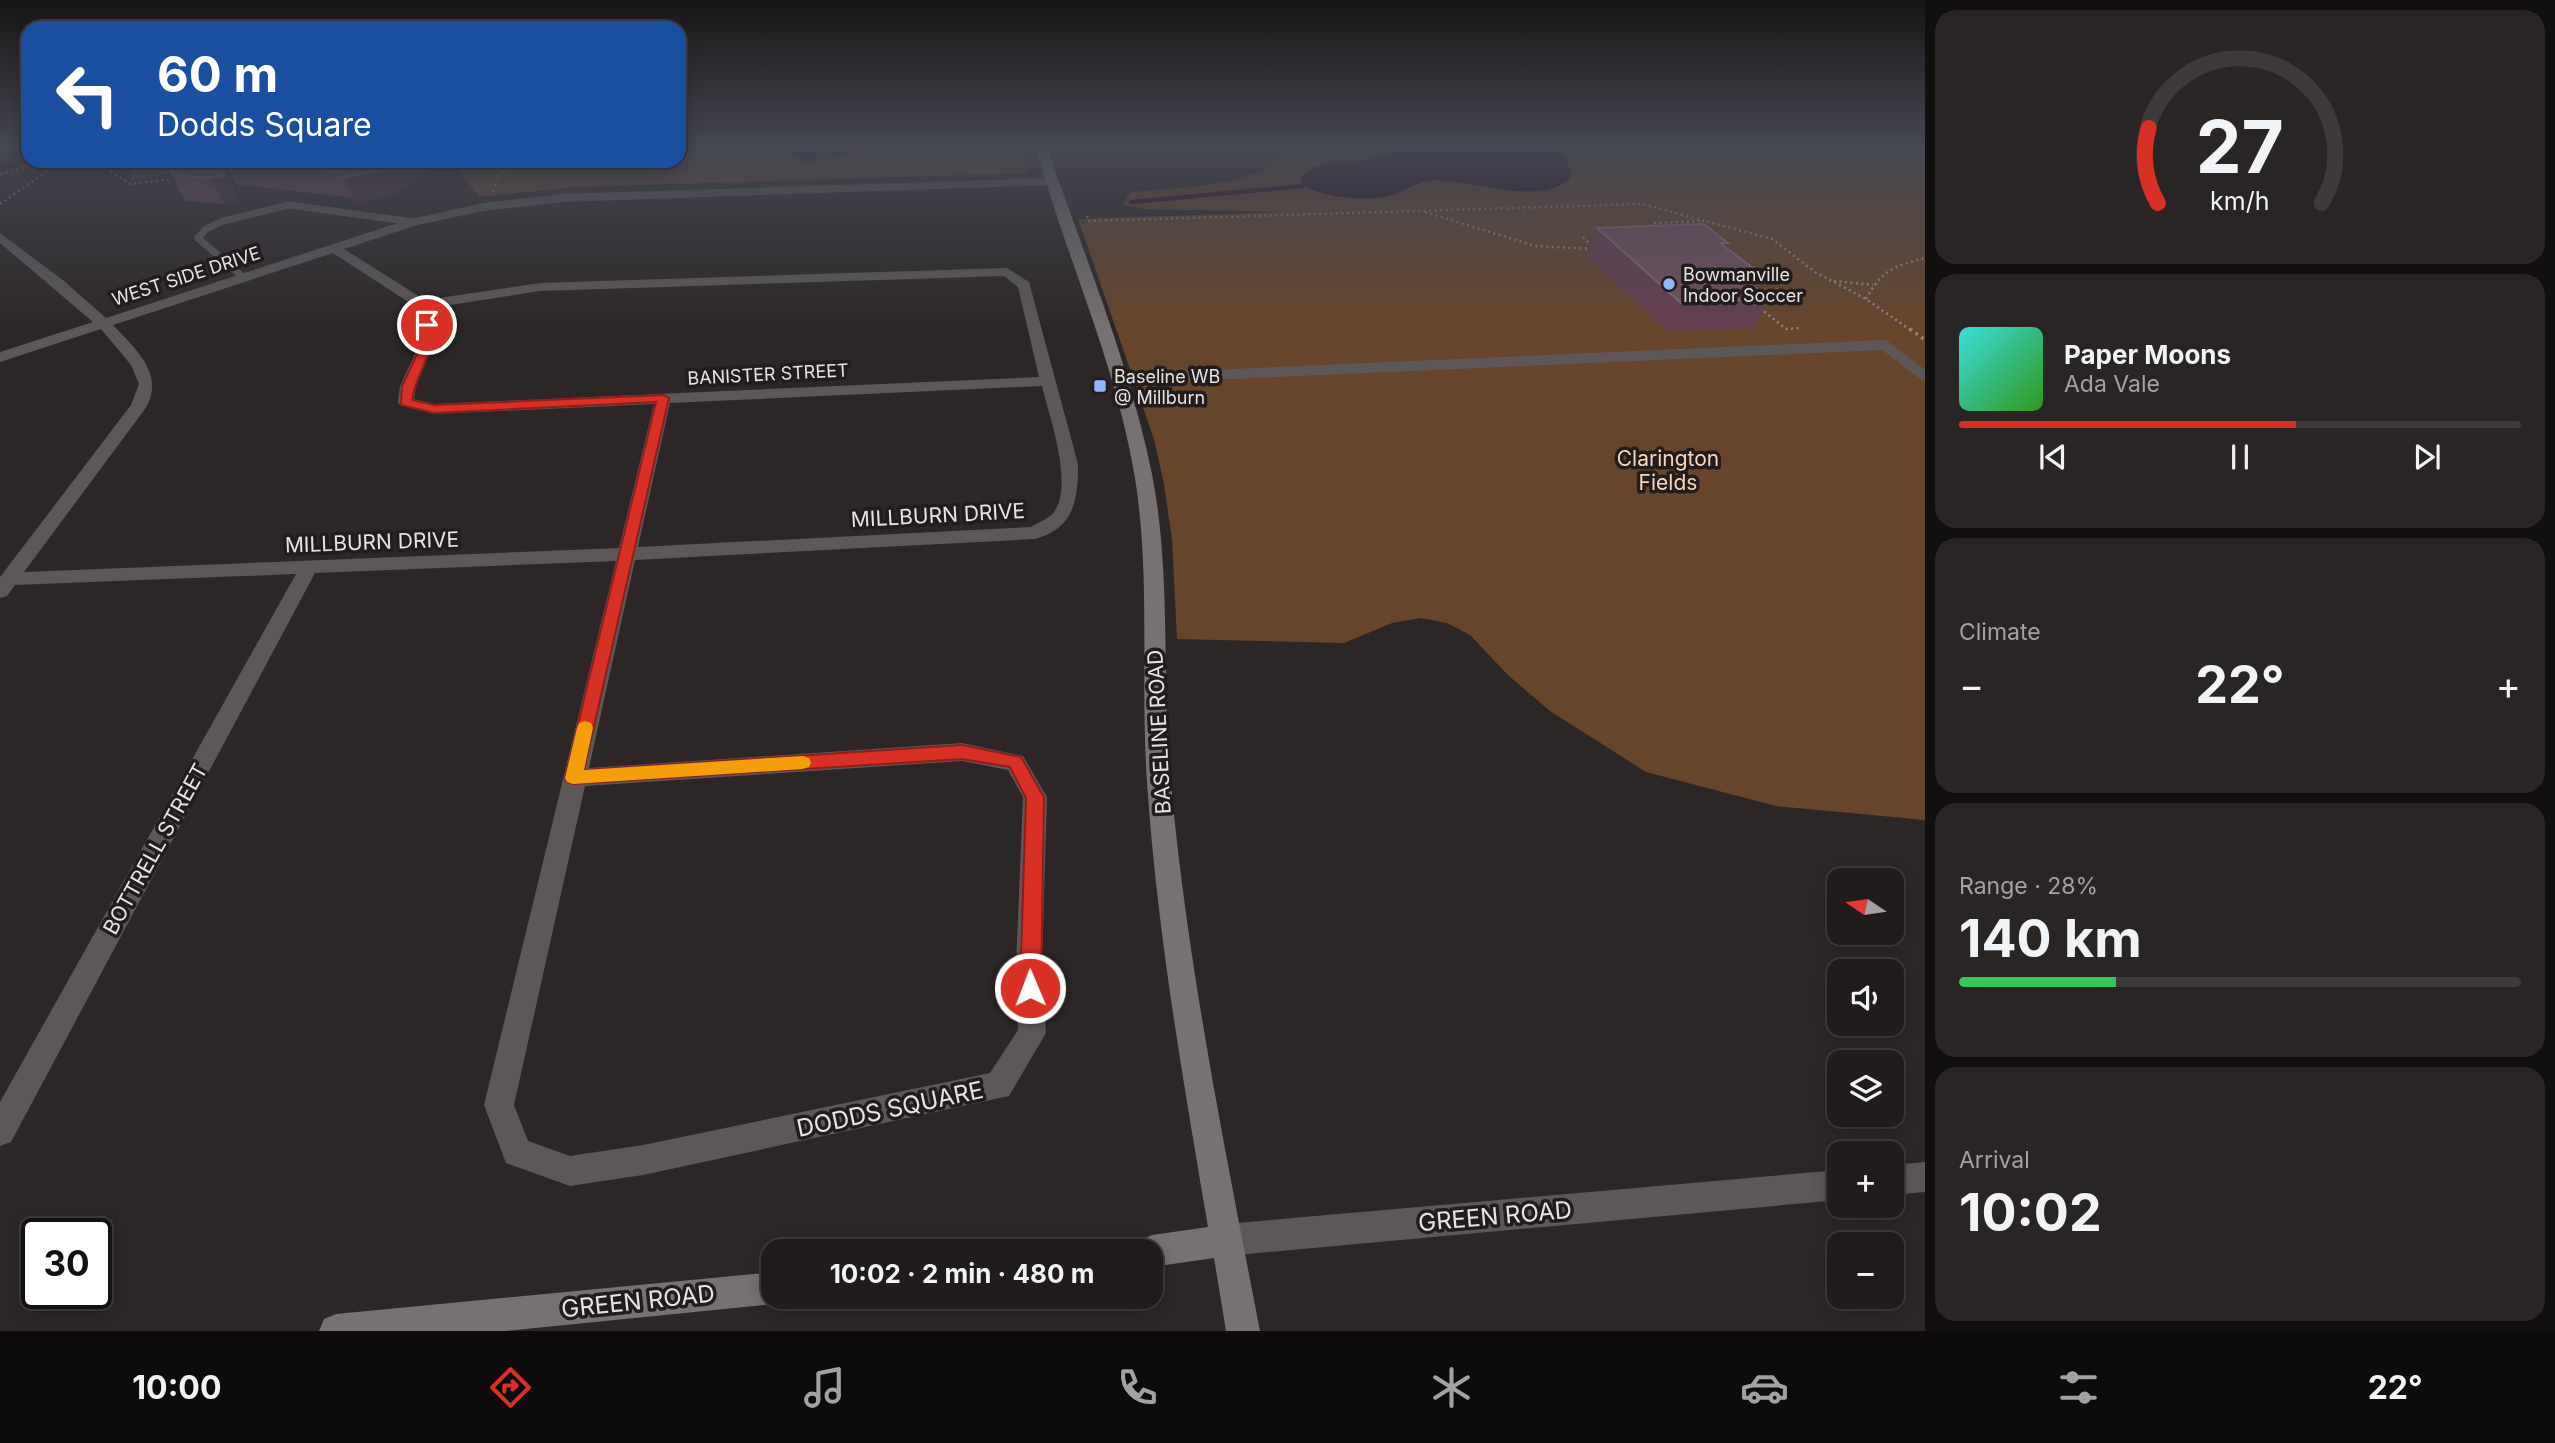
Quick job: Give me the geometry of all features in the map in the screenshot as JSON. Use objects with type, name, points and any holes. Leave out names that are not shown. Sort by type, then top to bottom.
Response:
[{"type":"street","name":"WEST SIDE DRIVE","points":[[0,357],[414,222],[492,206]]},
{"type":"street","name":"BASELINE ROAD","points":[[1060,206],[1128,406],[1143,478],[1153,569],[1156,751],[1168,887],[1243,1331]]},
{"type":"street","points":[[0,237],[104,322],[142,369],[148,384],[139,407],[5,585]]},
{"type":"street","points":[[334,248],[423,305]]},
{"type":"street","name":"MILLBURN DRIVE","points":[[5,585],[309,567],[1035,533],[1062,515],[1069,492],[1069,464],[1024,285],[1007,272],[540,286],[423,305]]},
{"type":"street","name":"BANISTER STREET","points":[[423,305],[428,341],[408,386],[406,402],[434,409],[1047,381]]},
{"type":"street","name":"DODDS SQUARE","points":[[573,778],[962,752],[1015,762],[1035,797],[1029,965],[1032,1033],[999,1086],[643,1160],[570,1171],[517,1153],[499,1105],[573,778],[663,398]]},
{"type":"street","name":"BOTTRELL STREET","points":[[0,1131],[309,567]]},
{"type":"street","points":[[1904,1179],[1925,1177]]},
{"type":"street","name":"GREEN ROAD","points":[[1163,1249],[1226,1240],[1827,1186]]},
{"type":"street","name":"GREEN ROAD","points":[[336,1331],[761,1289]]},
{"type":"lane","points":[[244,278],[198,238],[206,229],[223,221],[284,206]]},
{"type":"lane","points":[[297,206],[414,222]]},
{"type":"lane","points":[[1118,379],[1884,345],[1925,376]]},
{"type":"path","points":[[1088,221],[1543,206]]},
{"type":"path","points":[[1655,206],[1772,239],[1826,279],[1866,299],[1925,340]]},
{"type":"path","points":[[1404,211],[1434,214],[1535,246],[1596,249],[1583,237]]},
{"type":"path","points":[[1654,223],[1708,220]]},
{"type":"path","points":[[1866,299],[1873,285],[1886,270],[1925,258]]},
{"type":"path","points":[[1796,264],[1804,263]]},
{"type":"path","points":[[1826,279],[1873,285]]},
{"type":"path","points":[[1753,303],[1786,329],[1800,328]]},
{"type":"green space","name":"Clarington Fields","points":[[1128,206],[1925,206],[1925,820],[1776,806],[1646,772],[1550,711],[1509,676],[1470,635],[1447,623],[1421,618],[1392,623],[1344,643],[1177,639],[1172,540],[1154,439],[1078,219],[1283,212],[1144,209]]},
{"type":"building","points":[[1704,224],[1728,243],[1720,243],[1754,269],[1733,270],[1770,299],[1681,303],[1597,228]]},
{"type":"slow traffic","points":[[585,728],[573,778],[803,763]]},
{"type":"place","name":"Bowmanville Indoor Soccer","points":[[1669,284]]},
{"type":"place","name":"Baseline WB @ Millburn","points":[[1100,386]]},
{"type":"route","points":[[427,325],[428,341],[408,386],[406,402],[434,409],[663,398],[573,778],[962,752],[1015,762],[1035,797],[1030,988]]}]
